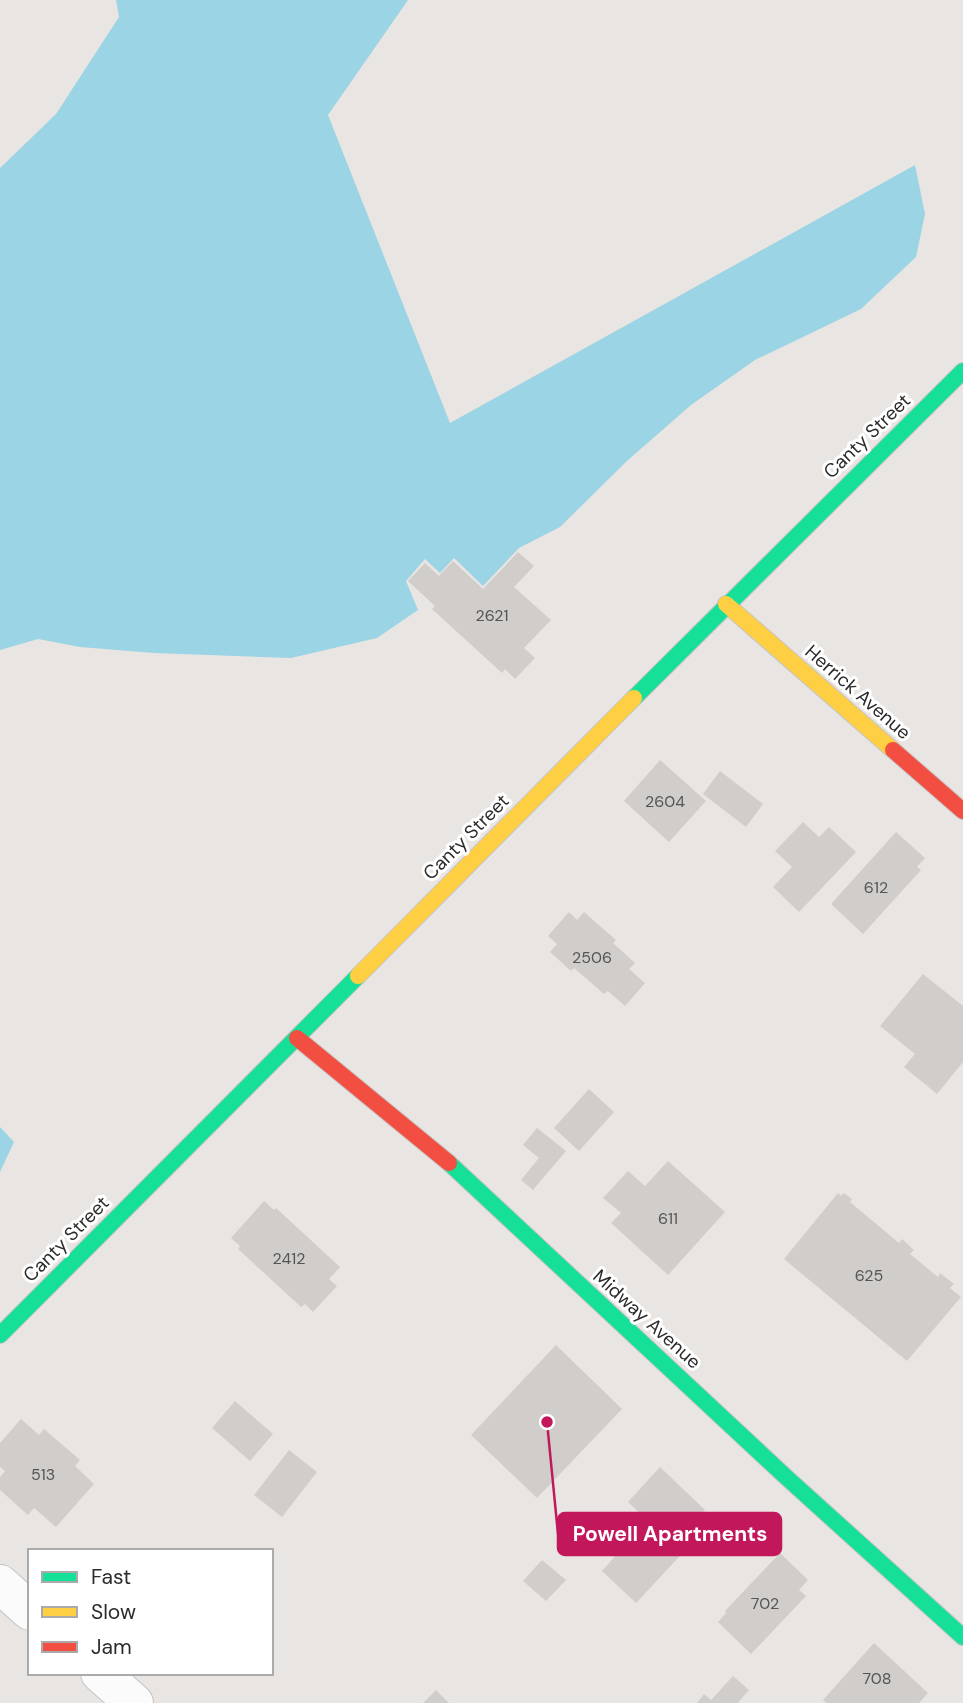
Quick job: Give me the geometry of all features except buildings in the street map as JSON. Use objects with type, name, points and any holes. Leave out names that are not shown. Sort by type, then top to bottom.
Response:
[{"type":"street","name":"Canty Street","points":[[0,1335],[726,604],[963,371]]},
{"type":"street","name":"Herrick Avenue","points":[[726,604],[963,811]]},
{"type":"street","name":"Midway Avenue","points":[[297,1038],[379,1102],[444,1158],[786,1477],[963,1637]]},
{"type":"street","points":[[0,1584],[28,1609]]},
{"type":"street","points":[[102,1675],[134,1703]]},
{"type":"water","points":[[116,0],[408,0],[328,115],[450,423],[915,165],[925,214],[916,257],[861,309],[755,360],[691,405],[628,460],[560,527],[519,548],[483,586],[454,558],[440,573],[425,559],[406,581],[418,610],[377,638],[291,658],[154,653],[80,647],[38,639],[0,650],[0,168],[56,114],[119,17]]},
{"type":"water","points":[[0,1127],[14,1142],[0,1172]]},
{"type":"traffic: fast","points":[[634,698],[963,371]]},
{"type":"traffic: fast","points":[[0,1335],[358,976]]},
{"type":"traffic: fast","points":[[449,1163],[786,1477],[963,1637]]},
{"type":"traffic: slow","points":[[726,604],[893,750]]},
{"type":"traffic: slow","points":[[358,976],[634,698]]},
{"type":"traffic: jam","points":[[893,750],[963,811]]},
{"type":"traffic: jam","points":[[297,1038],[449,1163]]},
{"type":"place","name":"Powell Apartments","points":[[547,1422]]}]
